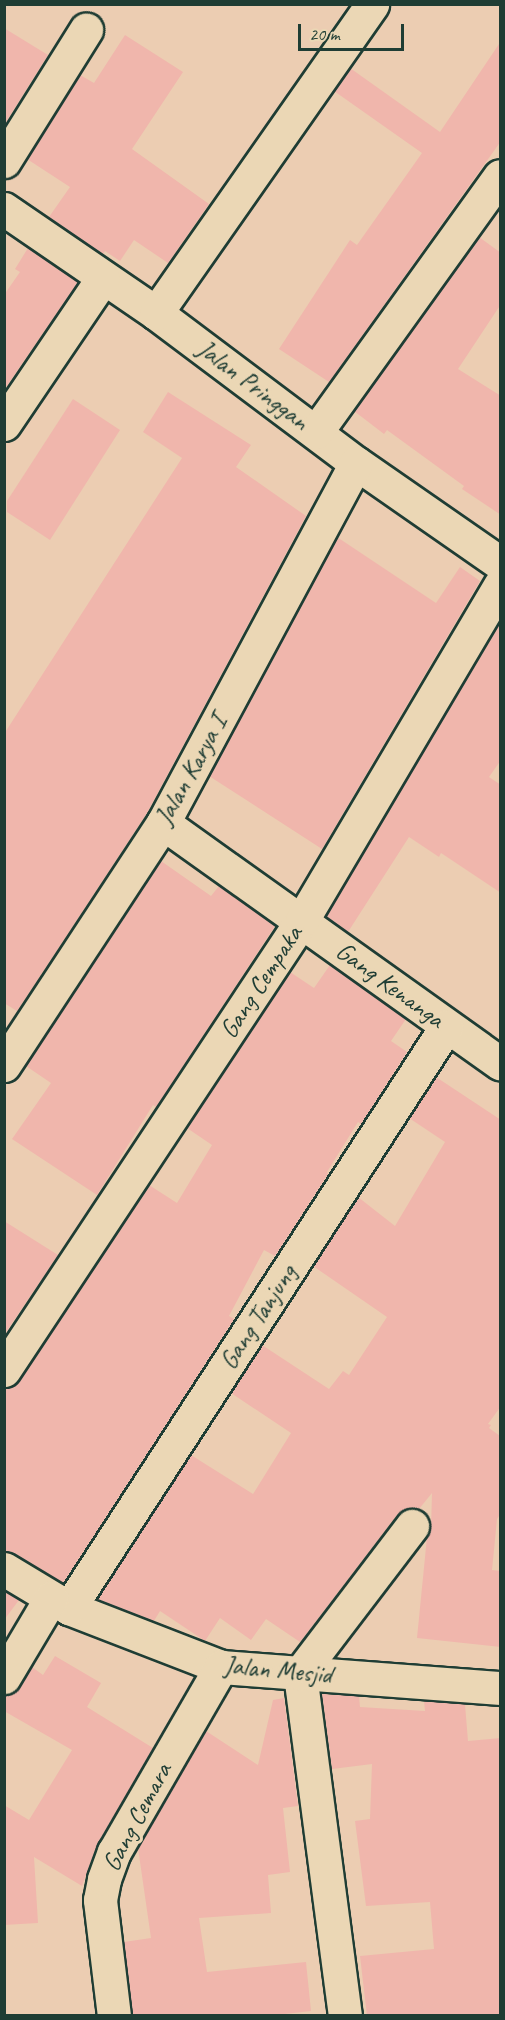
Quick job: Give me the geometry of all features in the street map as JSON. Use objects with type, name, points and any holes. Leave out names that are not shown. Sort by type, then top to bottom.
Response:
[{"type":"street","points":[[156,313],[372,4]]},
{"type":"street","points":[[4,161],[86,30]]},
{"type":"street","points":[[316,432],[501,176]]},
{"type":"street","name":"Jalan Pringgan","points":[[4,209],[156,313],[356,463],[500,567]]},
{"type":"street","points":[[4,424],[104,278]]},
{"type":"street","name":"Jalan Karya I","points":[[4,1065],[163,823],[356,463]]},
{"type":"street","name":"Gang Cempaka","points":[[4,1370],[302,920],[500,567]]},
{"type":"street","name":"Gang Kenanga","points":[[163,823],[501,1063]]},
{"type":"street","name":"Gang Tanjung","points":[[4,1677],[60,1603],[446,1026]]},
{"type":"street","points":[[345,2016],[300,1673],[412,1526]]},
{"type":"street","name":"Jalan Mesjid","points":[[4,1569],[60,1603],[221,1667],[501,1688]]},
{"type":"street","name":"Gang Cemara","points":[[114,2016],[100,1900],[104,1879],[114,1852],[221,1667]]},
{"type":"building","points":[[4,28],[48,55],[4,125]]},
{"type":"building","points":[[125,35],[183,72],[132,149],[209,204],[168,263],[134,240],[120,261],[105,251],[103,254],[49,217],[70,187],[27,159],[80,75],[94,83]]},
{"type":"building","points":[[501,41],[501,141],[329,382],[279,349],[350,240],[357,245],[422,153],[334,91],[350,68],[440,132]]},
{"type":"building","points":[[479,237],[501,253],[501,304],[458,369],[501,396],[501,515],[462,489],[464,486],[387,430],[384,434],[354,411]]},
{"type":"building","points":[[28,248],[78,282],[4,390],[4,295],[20,272],[15,269]]},
{"type":"building","points":[[168,392],[251,445],[236,467],[306,516],[147,813],[17,1011],[4,1003],[4,734],[182,458],[143,432]]},
{"type":"building","points":[[73,399],[120,430],[50,540],[7,512],[7,501]]},
{"type":"building","points":[[337,537],[436,603],[460,567],[480,581],[322,849],[209,776]]},
{"type":"building","points":[[501,621],[501,760],[489,777],[501,785],[501,893],[441,853],[439,857],[409,837],[348,932],[326,916]]},
{"type":"building","points":[[161,861],[211,896],[219,886],[275,926],[156,1107],[153,1105],[97,1195],[12,1139],[51,1083],[26,1066]]},
{"type":"building","points":[[330,965],[406,1019],[391,1041],[407,1052],[361,1124],[358,1122],[327,1172],[328,1174],[275,1256],[264,1250],[229,1316],[234,1319],[63,1583],[14,1553],[4,1550],[4,1388],[13,1386],[20,1380],[149,1185],[177,1203],[212,1145],[187,1128],[290,972],[314,988]]},
{"type":"building","points":[[436,1077],[501,1120],[501,1406],[488,1424],[491,1425],[489,1428],[500,1436],[501,1513],[497,1519],[492,1570],[501,1571],[501,1647],[417,1638],[427,1537],[431,1528],[432,1493],[419,1509],[405,1509],[397,1515],[300,1642],[266,1619],[251,1640],[220,1618],[205,1641],[160,1611],[154,1621],[97,1599],[191,1455],[253,1494],[291,1433],[231,1393],[262,1345],[329,1389],[343,1371],[349,1375],[387,1317],[313,1266],[358,1197],[395,1226],[445,1142],[409,1118]]},
{"type":"building","points":[[4,1221],[58,1255],[4,1335]]},
{"type":"building","points":[[4,1591],[19,1600],[4,1620]]},
{"type":"building","points":[[55,1656],[101,1683],[87,1707],[153,1748],[98,1843],[82,1886],[34,1857],[38,1923],[4,1925],[4,1805],[29,1820],[72,1750],[4,1711],[4,1696],[14,1693],[20,1687],[32,1667],[43,1675]]},
{"type":"building","points":[[322,1694],[359,1696],[360,1707],[425,1711],[424,1701],[465,1704],[468,1741],[501,1738],[501,2016],[367,2016],[360,1956],[434,1949],[430,1902],[366,1906],[355,1821],[370,1819],[372,1764],[332,1769]]},
{"type":"building","points":[[284,1698],[298,1806],[283,1808],[290,1872],[268,1875],[271,1913],[199,1918],[207,1972],[306,1962],[311,2011],[267,2016],[132,2016],[124,1942],[151,1938],[138,1848],[206,1731],[258,1765],[273,1700]]}]
